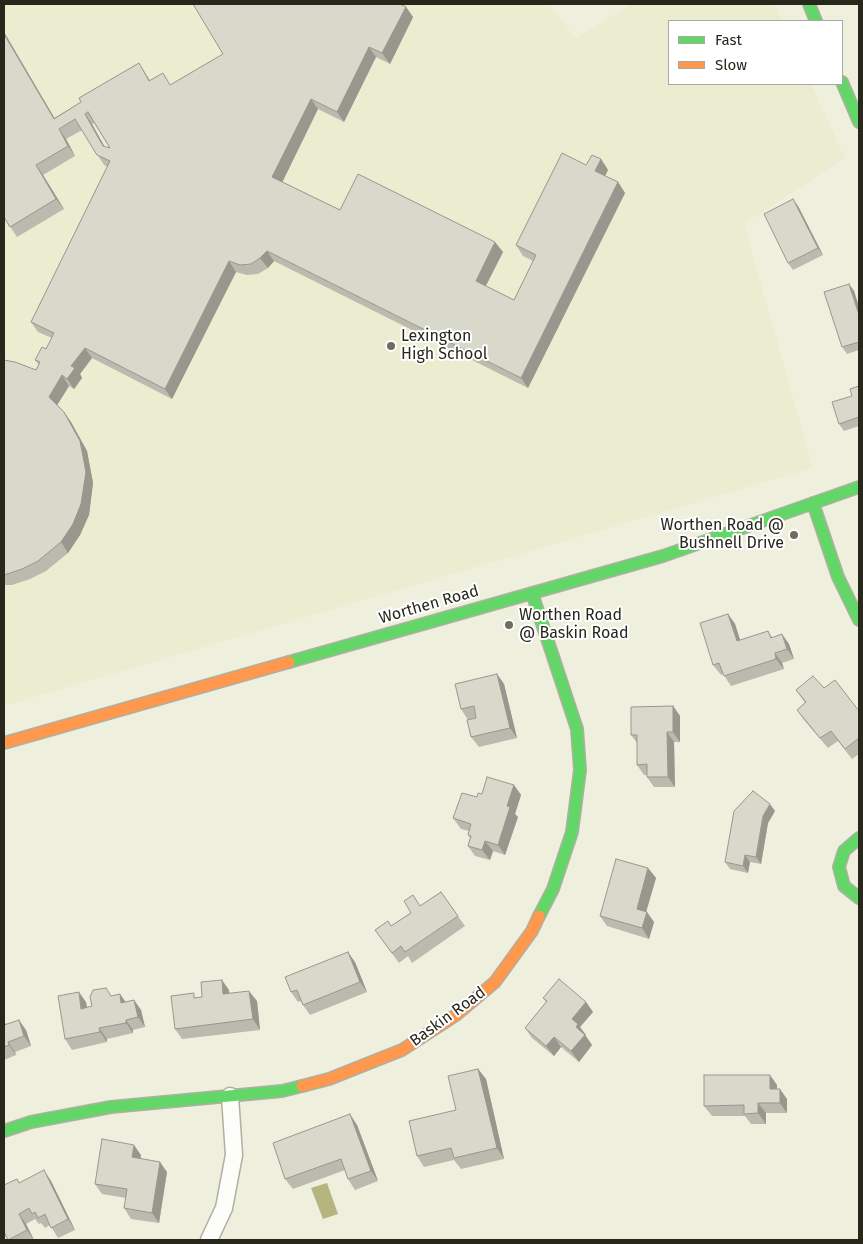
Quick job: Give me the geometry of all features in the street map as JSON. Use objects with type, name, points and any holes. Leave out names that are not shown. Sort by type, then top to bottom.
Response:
[{"type":"street","points":[[809,4],[816,20]]},
{"type":"street","points":[[843,84],[859,122]]},
{"type":"street","name":"Worthen Road","points":[[4,743],[663,556],[859,487]]},
{"type":"street","points":[[813,503],[838,577],[859,620]]},
{"type":"street","name":"Baskin Road","points":[[4,1131],[31,1122],[111,1107],[282,1091],[329,1079],[402,1050],[456,1015],[495,982],[532,931],[553,889],[569,843],[580,770],[577,729],[532,593]]},
{"type":"street","points":[[859,838],[844,851],[839,867],[844,886],[859,898]]},
{"type":"street","points":[[209,1240],[224,1208],[234,1155],[230,1096]]},
{"type":"shaded area","name":"Lexington High School","points":[[4,4],[549,4],[576,38],[631,4],[775,4],[783,20],[668,20],[668,85],[811,85],[845,158],[744,224],[813,468],[4,706]]},
{"type":"shaded area","points":[[327,1183],[338,1214],[323,1219],[311,1188]]},
{"type":"building","points":[[193,4],[400,4],[406,7],[382,53],[369,47],[337,112],[311,99],[272,177],[340,210],[358,174],[495,242],[476,281],[514,300],[536,255],[516,245],[562,153],[586,165],[592,155],[601,159],[595,171],[618,182],[521,378],[267,251],[251,264],[240,265],[229,261],[165,389],[85,348],[71,366],[75,368],[67,379],[62,375],[49,397],[64,412],[80,441],[86,472],[81,504],[73,524],[61,542],[38,561],[4,575],[4,360],[36,370],[40,362],[35,360],[42,347],[46,349],[54,333],[31,322],[110,161],[97,155],[75,119],[59,129],[68,146],[36,165],[56,199],[10,227],[4,217],[4,34],[54,119],[81,102],[79,98],[139,63],[149,81],[163,73],[170,85],[223,54]],"holes":[[[88,112],[110,148],[103,146],[85,114]]]},
{"type":"building","points":[[793,199],[818,248],[788,263],[764,214]]},
{"type":"building","points":[[849,284],[859,315],[859,342],[842,347],[824,292]]},
{"type":"building","points":[[859,386],[859,417],[839,424],[832,402],[852,396],[850,389]]},
{"type":"building","points":[[728,614],[737,641],[768,631],[771,638],[782,634],[787,649],[775,653],[776,659],[724,676],[719,663],[713,665],[700,623]]},
{"type":"building","points":[[497,674],[510,728],[471,737],[467,720],[476,718],[474,706],[461,709],[455,684]]},
{"type":"building","points":[[813,676],[824,688],[835,680],[859,711],[859,738],[845,749],[831,731],[820,738],[797,710],[806,702],[796,690]]},
{"type":"building","points":[[673,706],[673,732],[667,732],[668,777],[647,777],[647,764],[637,765],[637,735],[631,735],[631,707]]},
{"type":"building","points":[[487,777],[514,785],[507,806],[510,807],[498,845],[485,841],[482,850],[468,846],[471,836],[468,835],[471,824],[453,818],[462,793],[477,797],[478,793],[482,794]]},
{"type":"building","points":[[753,791],[770,804],[763,816],[756,857],[745,855],[743,866],[725,862],[734,811]]},
{"type":"building","points":[[616,859],[648,868],[637,909],[647,912],[642,928],[600,916]]},
{"type":"building","points":[[441,892],[458,916],[405,952],[401,946],[392,953],[375,930],[388,921],[391,926],[411,913],[404,901],[413,895],[420,906]]},
{"type":"building","points":[[348,952],[360,982],[303,1005],[297,990],[291,992],[285,977]]},
{"type":"building","points":[[559,979],[586,1002],[572,1019],[578,1024],[576,1027],[585,1035],[571,1051],[554,1037],[546,1046],[525,1028],[547,1001],[543,998]]},
{"type":"building","points":[[222,980],[223,994],[249,991],[253,1019],[175,1029],[171,996],[194,993],[194,998],[202,997],[201,982]]},
{"type":"building","points":[[106,988],[111,996],[120,994],[121,1003],[134,1000],[138,1017],[126,1020],[126,1023],[99,1028],[100,1032],[65,1039],[58,996],[79,992],[81,1009],[92,1006],[90,997],[93,990]]},
{"type":"building","points":[[19,1020],[24,1036],[8,1042],[9,1045],[4,1047],[4,1025]]},
{"type":"building","points":[[478,1069],[497,1148],[454,1158],[451,1148],[417,1156],[409,1121],[456,1110],[448,1076]]},
{"type":"building","points":[[704,1075],[770,1075],[770,1089],[780,1089],[780,1103],[758,1103],[758,1113],[744,1114],[744,1105],[704,1106]]},
{"type":"building","points":[[350,1114],[371,1171],[348,1179],[341,1159],[285,1179],[273,1143]]},
{"type":"building","points":[[102,1139],[134,1145],[132,1157],[160,1162],[152,1213],[124,1208],[127,1189],[95,1184]]},
{"type":"building","points":[[44,1170],[68,1219],[51,1228],[45,1214],[38,1218],[35,1212],[32,1214],[29,1208],[19,1214],[27,1230],[8,1240],[4,1232],[4,1185],[17,1179],[19,1183]]},
{"type":"traffic: fast","points":[[809,4],[816,20]]},
{"type":"traffic: fast","points":[[843,84],[859,122]]},
{"type":"traffic: fast","points":[[289,662],[663,556],[859,487]]},
{"type":"traffic: fast","points":[[813,503],[838,577],[859,620]]},
{"type":"traffic: fast","points":[[532,593],[577,729],[580,770],[572,832],[553,889],[539,916]]},
{"type":"traffic: fast","points":[[859,838],[844,851],[839,867],[844,886],[859,898]]},
{"type":"traffic: fast","points":[[4,1131],[31,1122],[111,1107],[282,1091],[302,1086]]},
{"type":"traffic: slow","points":[[4,743],[289,662]]},
{"type":"traffic: slow","points":[[302,1086],[329,1079],[402,1050],[456,1015],[495,982],[532,931],[539,916]]},
{"type":"place","name":"Lexington High School","points":[[391,346]]},
{"type":"place","name":"Worthen Road @ Bushnell Drive","points":[[794,535]]},
{"type":"place","name":"Worthen Road @ Baskin Road","points":[[509,625]]}]
